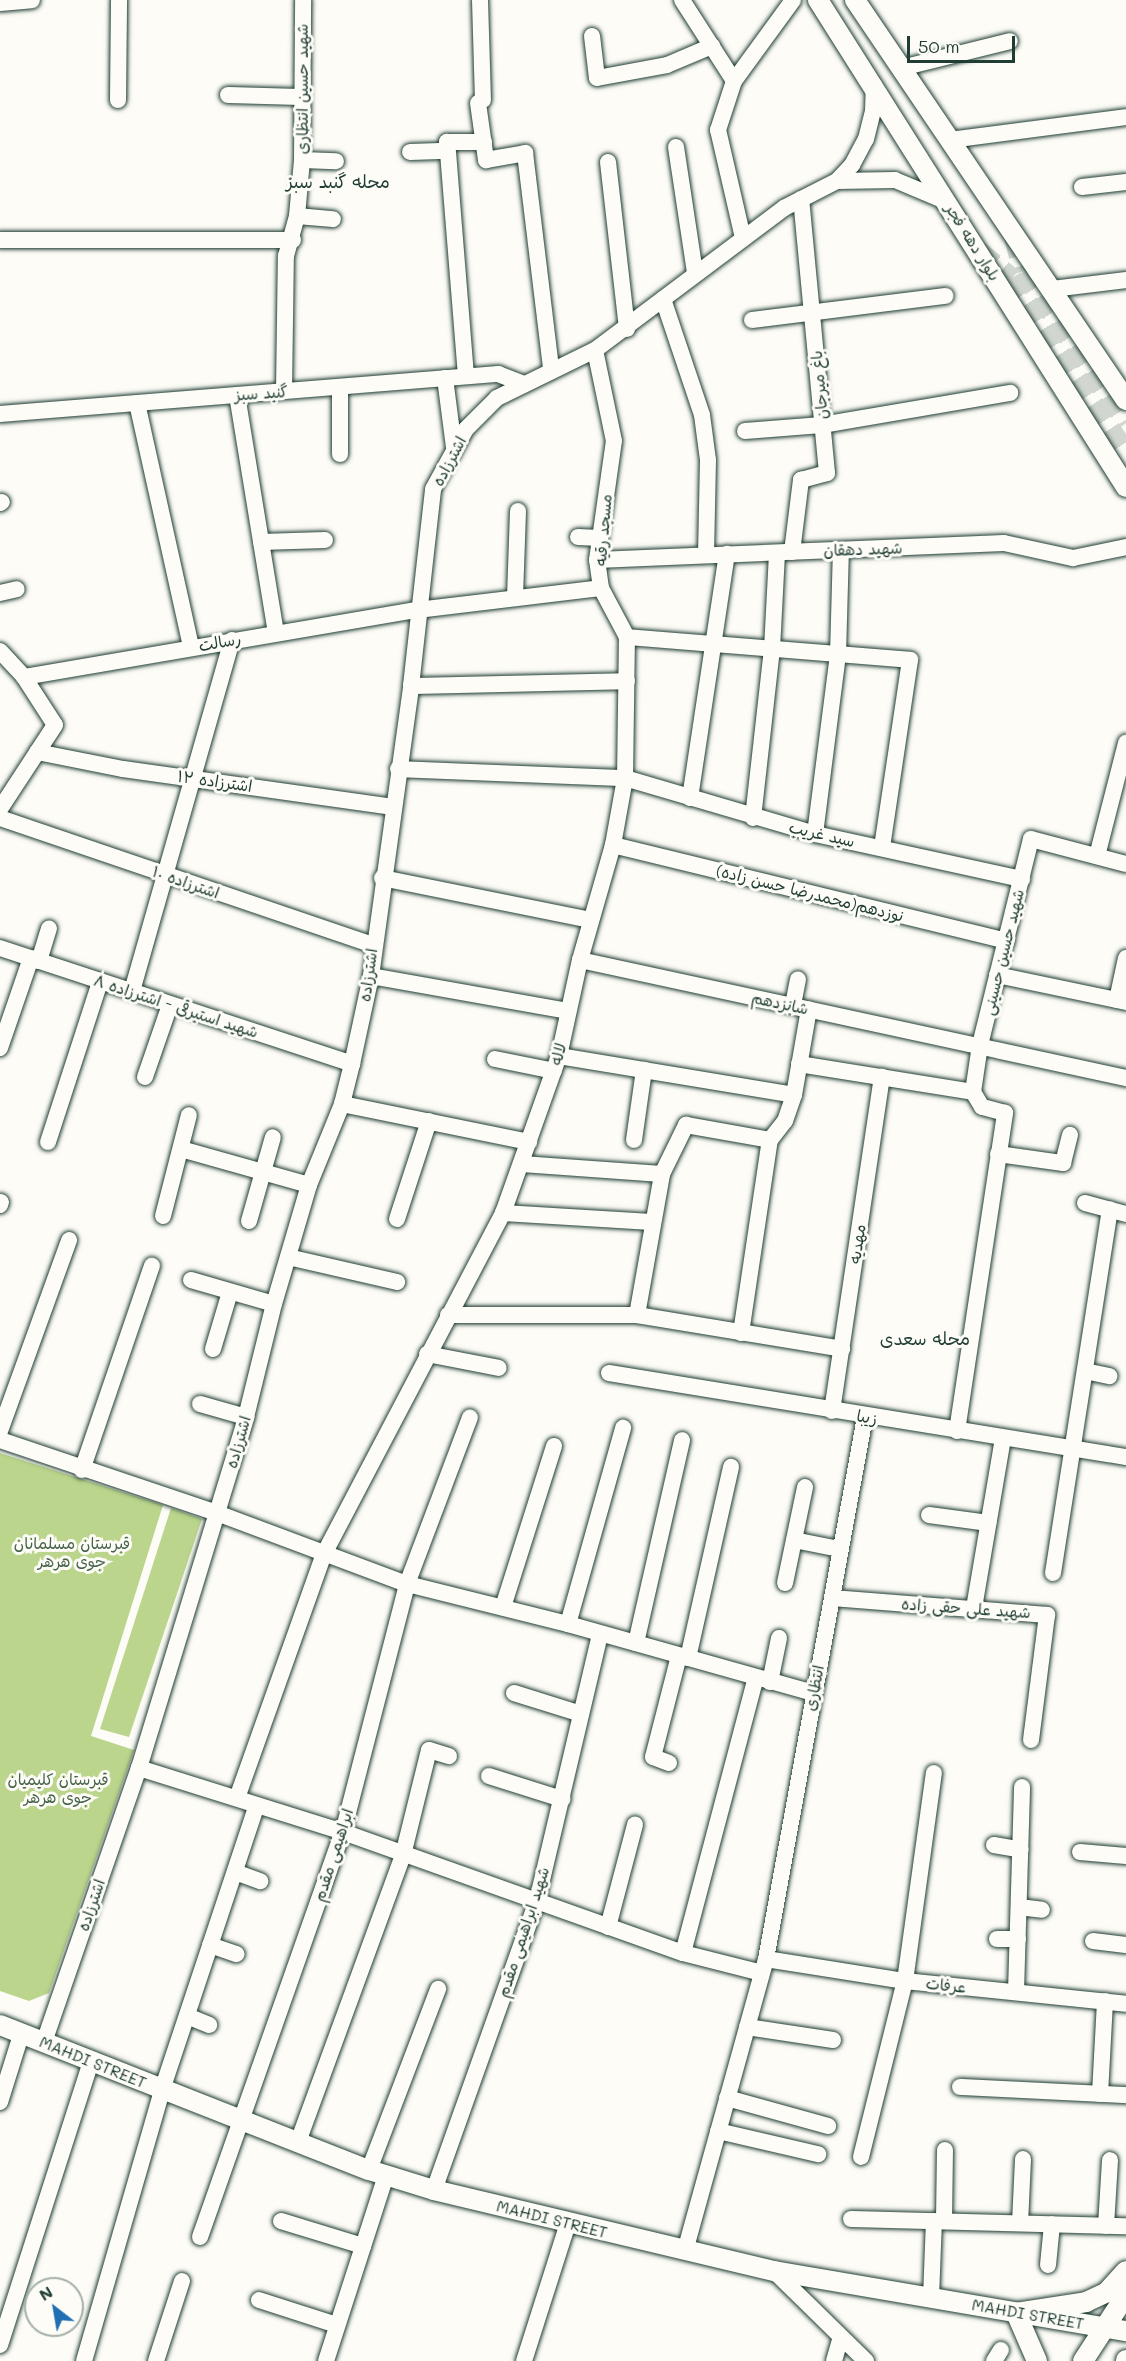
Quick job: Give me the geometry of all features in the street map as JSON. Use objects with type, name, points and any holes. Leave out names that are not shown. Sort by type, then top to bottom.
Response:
[{"type":"main road","name":"بلوار دهه فجر","points":[[818,0],[874,82],[1126,487]]},
{"type":"main road","points":[[855,0],[1126,400]]},
{"type":"main road","name":"MAHDI STREET","points":[[0,2025],[377,2173],[434,2190],[774,2271],[1126,2331]]},
{"type":"main road","points":[[1037,2361],[1016,2313],[1086,2302],[1107,2292],[1126,2271]]},
{"type":"main road","points":[[1083,2361],[1126,2295]]},
{"type":"street","points":[[0,3],[25,0]]},
{"type":"street","points":[[118,100],[119,0]]},
{"type":"street","name":"شهید حسین انتظاری","points":[[284,392],[286,256],[293,240],[297,216],[302,160],[303,0]]},
{"type":"street","points":[[480,0],[480,101],[486,160],[525,153],[551,368]]},
{"type":"street","points":[[682,0],[734,81]]},
{"type":"street","points":[[743,238],[718,130],[734,81],[793,0]]},
{"type":"street","points":[[592,36],[597,78],[667,65],[712,46]]},
{"type":"street","points":[[901,68],[1010,41]]},
{"type":"street","name":"اشترزاده","points":[[44,2042],[139,1768],[246,1417],[274,1304],[309,1185],[342,1104],[370,976],[382,878],[411,686],[417,610],[433,489],[454,447],[497,398],[551,368],[595,350],[627,329],[695,272],[743,238],[801,199],[837,181],[852,165],[866,139],[873,111],[874,82]]},
{"type":"street","points":[[228,95],[301,97]]},
{"type":"street","points":[[950,140],[1126,117]]},
{"type":"street","points":[[466,376],[447,142],[484,142]]},
{"type":"street","points":[[676,147],[695,272]]},
{"type":"street","points":[[410,152],[447,151]]},
{"type":"street","points":[[302,160],[336,161]]},
{"type":"street","points":[[608,162],[627,329]]},
{"type":"street","points":[[837,181],[895,180],[949,203]]},
{"type":"street","points":[[1082,187],[1126,182]]},
{"type":"street","name":"باغ میرجان","points":[[784,552],[801,480],[827,473],[801,199]]},
{"type":"street","points":[[297,216],[333,219]]},
{"type":"street","points":[[0,240],[293,240]]},
{"type":"street","points":[[1052,289],[1126,280]]},
{"type":"street","points":[[752,320],[946,296]]},
{"type":"street","points":[[663,298],[702,415],[708,460],[706,555]]},
{"type":"street","name":"مسجد رقیه","points":[[595,350],[614,441],[597,560],[601,588],[627,637],[625,778]]},
{"type":"street","name":"گنبد سبز","points":[[0,414],[498,374],[520,384]]},
{"type":"street","points":[[445,378],[454,447]]},
{"type":"street","points":[[340,387],[340,454]]},
{"type":"street","points":[[746,431],[822,425],[1010,393]]},
{"type":"street","points":[[237,395],[276,632]]},
{"type":"street","points":[[137,403],[191,647]]},
{"type":"street","points":[[515,597],[518,511]]},
{"type":"street","points":[[578,537],[599,538]]},
{"type":"street","points":[[261,542],[325,540]]},
{"type":"street","name":"شهید دهقان","points":[[597,560],[1004,543],[1073,558],[1126,547]]},
{"type":"street","points":[[815,834],[838,655],[841,550]]},
{"type":"street","points":[[753,818],[784,552]]},
{"type":"street","points":[[690,798],[727,554]]},
{"type":"street","points":[[0,593],[17,588]]},
{"type":"street","name":"رسالت","points":[[24,677],[276,632],[417,610],[601,588]]},
{"type":"street","points":[[627,637],[910,660],[882,848]]},
{"type":"street","points":[[132,991],[195,777],[232,640]]},
{"type":"street","points":[[0,651],[24,677],[54,725],[0,809]]},
{"type":"street","points":[[411,686],[627,681]]},
{"type":"street","points":[[1126,743],[1096,856],[1126,864]]},
{"type":"street","name":"اشترزاده ۱۲","points":[[37,752],[123,769],[195,777],[393,807]]},
{"type":"street","name":"سید غریب","points":[[398,769],[625,778],[753,818],[815,834],[1022,879]]},
{"type":"street","name":"لاله","points":[[237,1798],[324,1554],[503,1213],[522,1164],[556,1064],[580,960],[613,844],[625,778]]},
{"type":"street","name":"اشترزاده ۱۰","points":[[0,818],[373,945]]},
{"type":"street","name":"شهید حسین حسینی","points":[[972,1092],[980,1045],[1031,839],[1096,856]]},
{"type":"street","name":"نوزدهم(محمدرضا حسن زاده)","points":[[613,844],[1006,941]]},
{"type":"street","points":[[382,878],[591,920]]},
{"type":"street","points":[[0,1048],[49,929]]},
{"type":"street","name":"شهید استبرقی - اشترزاده ۸","points":[[0,948],[352,1064]]},
{"type":"street","points":[[997,975],[1122,1001],[1126,958]]},
{"type":"street","name":"شانزدهم","points":[[580,960],[1126,1078]]},
{"type":"street","points":[[370,976],[568,1011]]},
{"type":"street","points":[[741,1333],[770,1140],[785,1121],[794,1095],[799,1064],[801,1007],[798,979]]},
{"type":"street","points":[[48,1142],[100,982]]},
{"type":"street","points":[[145,1077],[170,1005]]},
{"type":"street","points":[[495,1059],[644,1070],[794,1095]]},
{"type":"street","points":[[799,1064],[972,1092],[982,1107],[1005,1113],[957,1431]]},
{"type":"street","points":[[634,1140],[644,1070]]},
{"type":"street","name":"مهدیه","points":[[832,1411],[882,1077]]},
{"type":"street","points":[[342,1104],[530,1142]]},
{"type":"street","points":[[163,1216],[189,1115]]},
{"type":"street","points":[[397,1220],[429,1120]]},
{"type":"street","points":[[637,1315],[662,1174],[686,1125],[770,1140]]},
{"type":"street","points":[[998,1154],[1063,1163],[1070,1135]]},
{"type":"street","points":[[249,1221],[273,1137]]},
{"type":"street","points":[[181,1149],[309,1185]]},
{"type":"street","points":[[522,1164],[662,1174]]},
{"type":"street","points":[[1053,1573],[1085,1371],[1118,1212],[1085,1203]]},
{"type":"street","points":[[503,1213],[652,1222]]},
{"type":"street","points":[[0,1431],[69,1240]]},
{"type":"street","points":[[288,1257],[397,1282]]},
{"type":"street","points":[[82,1470],[152,1266]]},
{"type":"street","points":[[191,1280],[274,1304]]},
{"type":"street","points":[[213,1349],[230,1292]]},
{"type":"street","points":[[448,1315],[637,1315],[842,1349]]},
{"type":"street","points":[[427,1354],[499,1368]]},
{"type":"street","points":[[1085,1371],[1109,1376]]},
{"type":"street","name":"زیبا","points":[[609,1373],[865,1417],[1126,1457]]},
{"type":"street","points":[[200,1404],[246,1417]]},
{"type":"street","name":"ابراهیمی مقدم","points":[[200,2237],[238,2120],[343,1832],[407,1584],[470,1417]]},
{"type":"street","name":"انتظاری","points":[[685,2251],[764,1966],[865,1417]]},
{"type":"street","points":[[568,1624],[623,1428]]},
{"type":"street","points":[[974,1608],[1003,1438]]},
{"type":"street","points":[[0,1440],[82,1470],[217,1513],[407,1584],[568,1624],[813,1693]]},
{"type":"street","points":[[636,1643],[682,1440]]},
{"type":"street","points":[[503,1607],[554,1446]]},
{"type":"street","points":[[669,1762],[653,1757],[684,1657],[731,1467]]},
{"type":"street","points":[[785,1583],[805,1487]]},
{"type":"street","points":[[929,1515],[988,1523]]},
{"type":"street","points":[[794,1540],[840,1549]]},
{"type":"street","name":"شهید علی حقی زاده","points":[[832,1599],[1047,1615],[1031,1740]]},
{"type":"street","name":"شهید ابراهیمی مقدم","points":[[434,2190],[537,1901],[600,1634]]},
{"type":"street","points":[[683,1953],[763,1680],[779,1638]]},
{"type":"street","points":[[514,1693],[581,1714]]},
{"type":"street","points":[[298,2142],[403,1855],[429,1750],[448,1756]]},
{"type":"street","name":"عرفات","points":[[139,1768],[343,1832],[683,1953],[764,1966],[1126,2004]]},
{"type":"street","points":[[861,2157],[905,1981],[934,1773]]},
{"type":"street","points":[[489,1776],[562,1799]]},
{"type":"street","points":[[1016,1992],[1022,1787]]},
{"type":"street","points":[[84,2361],[162,2090],[257,1805]]},
{"type":"street","points":[[608,1927],[635,1825]]},
{"type":"street","points":[[994,1845],[1021,1850]]},
{"type":"street","points":[[1080,1852],[1126,1856]]},
{"type":"street","points":[[235,1872],[260,1881]]},
{"type":"street","points":[[1019,1907],[1042,1910]]},
{"type":"street","points":[[996,1939],[1018,1939]]},
{"type":"street","points":[[1093,1941],[1126,1945]]},
{"type":"street","points":[[210,1945],[236,1954]]},
{"type":"street","points":[[326,2361],[363,2246],[377,2173],[438,1989]]},
{"type":"street","points":[[1100,2094],[1105,2001]]},
{"type":"street","points":[[187,2016],[209,2025]]},
{"type":"street","points":[[747,2027],[834,2040]]},
{"type":"street","points":[[0,2102],[22,2032]]},
{"type":"street","points":[[0,2345],[91,2061]]},
{"type":"street","points":[[960,2087],[1126,2096]]},
{"type":"street","points":[[728,2098],[828,2126]]},
{"type":"street","points":[[718,2131],[818,2154]]},
{"type":"street","points":[[931,2298],[945,2150]]},
{"type":"street","points":[[1020,2223],[1023,2159]]},
{"type":"street","points":[[1106,2226],[1110,2160]]},
{"type":"street","points":[[851,2219],[1126,2226]]},
{"type":"street","points":[[281,2221],[363,2246]]},
{"type":"street","points":[[524,2361],[568,2223]]},
{"type":"street","points":[[1048,2265],[1052,2224]]},
{"type":"street","points":[[774,2271],[866,2361]]},
{"type":"street","points":[[156,2361],[182,2281]]},
{"type":"street","points":[[259,2300],[337,2325]]},
{"type":"street","points":[[834,2361],[842,2337]]},
{"type":"green space","points":[[0,1453],[163,1505],[91,1736],[134,1750],[49,1993],[29,2001],[0,1991]]},
{"type":"green space","points":[[171,1508],[202,1519],[129,1737],[100,1729]]},
{"type":"tunnel","points":[[1014,237],[1023,272],[1126,423]]},
{"type":"tunnel","points":[[979,251],[1012,278],[1126,452]]},
{"type":"district","name":"محله گنبد سبز","points":[[338,181]]},
{"type":"district","name":"محله سعدی","points":[[925,1338]]},
{"type":"park label","name":"قبرستان مسلمانان جوی هرهر","points":[[72,1552]]},
{"type":"park label","name":"قبرستان کلیمیان جوی هرهر","points":[[58,1788]]}]
